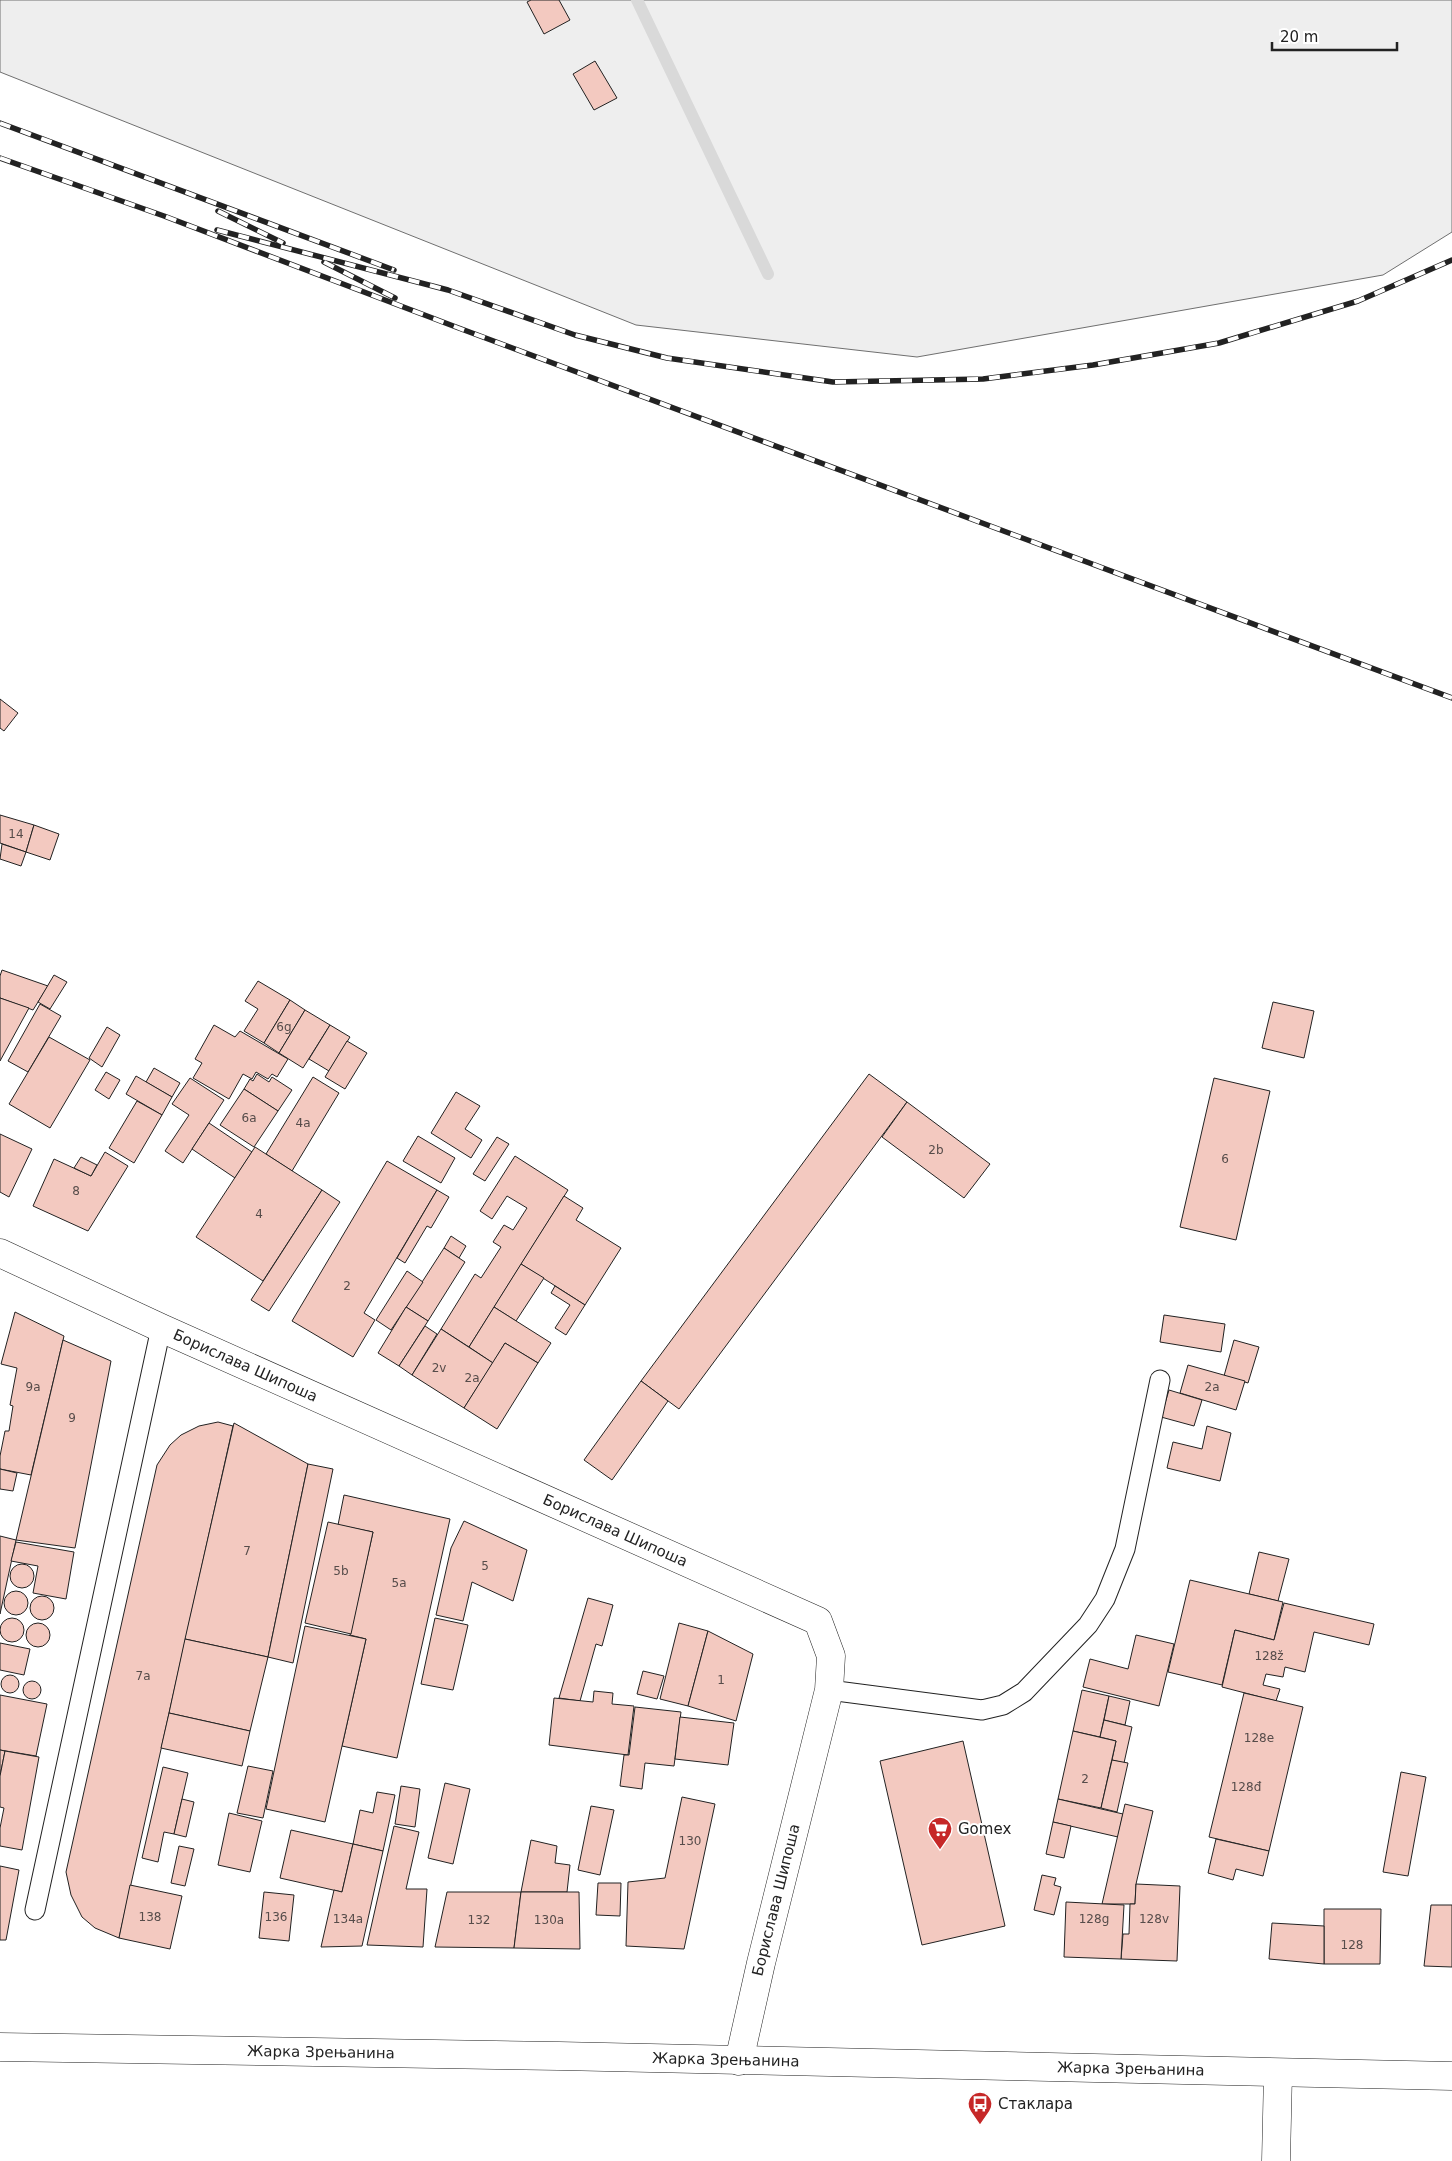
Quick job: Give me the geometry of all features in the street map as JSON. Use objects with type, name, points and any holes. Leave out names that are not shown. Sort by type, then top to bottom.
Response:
[{"type":"street","name":"Борислава Шипоша","points":[[0,1253],[161,1328],[818,1620],[831,1656],[829,1690],[760,1962],[739,2061]]},
{"type":"street","name":"Жарка Зрењанина","points":[[0,2047],[559,2056],[1452,2076]]},
{"type":"street","points":[[1276,2161],[1278,2073]]},
{"type":"lane","points":[[35,1910],[161,1328]]},
{"type":"lane","points":[[829,1690],[982,1710],[1003,1705],[1024,1692],[1088,1625],[1105,1599],[1125,1549],[1160,1380]]},
{"type":"shaded area","points":[[0,0],[1452,0],[1452,232],[1383,275],[917,357],[636,325],[0,72]]},
{"type":"building","points":[[531,0],[559,0],[570,20],[544,34],[527,2]]},
{"type":"building","points":[[595,61],[617,98],[594,110],[573,74]]},
{"type":"building","points":[[0,699],[18,713],[4,731],[0,728]]},
{"type":"building","points":[[0,815],[34,825],[26,852],[0,843]]},
{"type":"building","points":[[34,825],[59,834],[50,860],[26,852]]},
{"type":"building","points":[[2,844],[26,852],[21,866],[0,859]]},
{"type":"building","points":[[2,970],[48,986],[33,1010],[0,998],[0,976]]},
{"type":"building","points":[[54,975],[67,982],[50,1009],[38,1002]]},
{"type":"building","points":[[258,981],[290,1000],[264,1043],[244,1031],[258,1009],[245,1001]]},
{"type":"building","points":[[0,998],[29,1008],[0,1061]]},
{"type":"building","points":[[290,1000],[305,1010],[279,1053],[264,1043]]},
{"type":"building","points":[[1273,1002],[1314,1011],[1304,1058],[1262,1048]]},
{"type":"building","points":[[40,1004],[61,1016],[28,1072],[8,1061]]},
{"type":"building","points":[[305,1010],[330,1025],[303,1068],[279,1053]]},
{"type":"building","points":[[214,1025],[235,1037],[240,1031],[288,1059],[277,1077],[272,1074],[268,1079],[256,1072],[252,1079],[243,1074],[229,1099],[193,1078],[202,1063],[195,1059]]},
{"type":"building","points":[[330,1025],[350,1037],[329,1071],[309,1059]]},
{"type":"building","points":[[107,1027],[120,1035],[102,1067],[89,1058]]},
{"type":"building","points":[[49,1037],[90,1060],[50,1128],[9,1104]]},
{"type":"building","points":[[347,1041],[367,1053],[345,1089],[325,1077]]},
{"type":"building","points":[[154,1068],[180,1083],[172,1097],[146,1082]]},
{"type":"building","points":[[106,1072],[120,1080],[109,1099],[95,1090]]},
{"type":"building","points":[[257,1074],[269,1082],[272,1077],[292,1090],[278,1111],[244,1089],[250,1079],[253,1081]]},
{"type":"building","points":[[869,1074],[907,1102],[679,1409],[641,1381]]},
{"type":"building","points":[[136,1076],[172,1097],[162,1115],[126,1094]]},
{"type":"building","points":[[313,1077],[339,1093],[292,1171],[266,1154]]},
{"type":"building","points":[[190,1078],[224,1100],[183,1163],[165,1151],[189,1115],[172,1104]]},
{"type":"building","points":[[1214,1078],[1270,1091],[1236,1240],[1180,1227]]},
{"type":"building","points":[[244,1089],[278,1111],[254,1147],[220,1125]]},
{"type":"building","points":[[456,1092],[480,1106],[465,1129],[482,1140],[471,1158],[431,1133]]},
{"type":"building","points":[[137,1101],[162,1115],[134,1163],[109,1148]]},
{"type":"building","points":[[907,1102],[990,1164],[964,1198],[882,1137]]},
{"type":"building","points":[[209,1123],[252,1152],[235,1178],[192,1149]]},
{"type":"building","points":[[0,1134],[32,1149],[9,1197],[0,1192]]},
{"type":"building","points":[[418,1136],[455,1158],[441,1183],[403,1161]]},
{"type":"building","points":[[497,1137],[509,1144],[485,1181],[473,1174]]},
{"type":"building","points":[[255,1147],[322,1190],[263,1281],[196,1237]]},
{"type":"building","points":[[105,1152],[128,1166],[88,1231],[33,1206],[54,1159],[91,1176]]},
{"type":"building","points":[[515,1156],[568,1190],[469,1347],[441,1329],[475,1274],[481,1278],[501,1247],[493,1242],[504,1225],[513,1230],[527,1208],[507,1196],[492,1219],[480,1211]]},
{"type":"building","points":[[81,1157],[97,1165],[91,1176],[74,1168]]},
{"type":"building","points":[[387,1161],[437,1190],[364,1313],[375,1320],[353,1357],[292,1321]]},
{"type":"building","points":[[322,1190],[340,1202],[269,1311],[251,1300]]},
{"type":"building","points":[[437,1190],[449,1197],[431,1228],[427,1226],[405,1263],[397,1258]]},
{"type":"building","points":[[564,1196],[583,1208],[576,1220],[621,1248],[585,1305],[521,1264]]},
{"type":"building","points":[[451,1236],[466,1246],[459,1258],[444,1248]]},
{"type":"building","points":[[444,1248],[465,1262],[428,1321],[406,1307]]},
{"type":"building","points":[[521,1264],[544,1278],[516,1321],[494,1307]]},
{"type":"building","points":[[407,1271],[423,1282],[391,1330],[376,1320]]},
{"type":"building","points":[[555,1286],[585,1305],[566,1335],[555,1328],[570,1305],[551,1293]]},
{"type":"building","points":[[406,1307],[428,1321],[399,1366],[378,1353]]},
{"type":"building","points":[[494,1307],[551,1343],[538,1363],[505,1343],[493,1363],[469,1347]]},
{"type":"building","points":[[15,1312],[64,1336],[31,1475],[0,1469],[0,1456],[5,1431],[9,1431],[13,1406],[10,1405],[17,1368],[1,1364]]},
{"type":"building","points":[[1164,1315],[1225,1324],[1221,1352],[1160,1342]]},
{"type":"building","points":[[425,1326],[437,1334],[412,1375],[399,1366]]},
{"type":"building","points":[[441,1329],[493,1363],[464,1408],[412,1375]]},
{"type":"building","points":[[63,1340],[111,1361],[75,1548],[16,1540]]},
{"type":"building","points":[[1234,1340],[1259,1347],[1248,1383],[1224,1376]]},
{"type":"building","points":[[505,1343],[538,1363],[497,1429],[464,1408]]},
{"type":"building","points":[[1188,1365],[1245,1381],[1236,1410],[1180,1393]]},
{"type":"building","points":[[641,1381],[668,1401],[612,1480],[584,1460]]},
{"type":"building","points":[[1169,1390],[1202,1400],[1194,1426],[1161,1417]]},
{"type":"building","points":[[218,1422],[233,1426],[119,1938],[95,1928],[82,1917],[71,1895],[66,1872],[157,1465],[170,1445],[181,1435],[199,1426]]},
{"type":"building","points":[[234,1423],[308,1464],[268,1657],[185,1639]]},
{"type":"building","points":[[1207,1426],[1231,1433],[1220,1481],[1167,1468],[1173,1442],[1202,1449]]},
{"type":"building","points":[[308,1464],[333,1469],[293,1663],[268,1657]]},
{"type":"building","points":[[0,1469],[17,1473],[13,1491],[0,1489]]},
{"type":"building","points":[[344,1495],[450,1519],[397,1758],[342,1746],[366,1639],[350,1635],[373,1532],[338,1525]]},
{"type":"building","points":[[464,1521],[527,1550],[513,1601],[472,1582],[463,1621],[436,1615],[451,1548]]},
{"type":"building","points":[[328,1522],[373,1532],[351,1634],[305,1623]]},
{"type":"building","points":[[0,1536],[16,1540],[0,1614]]},
{"type":"building","points":[[16,1542],[74,1552],[66,1599],[33,1593],[38,1566],[11,1561]]},
{"type":"building","points":[[1259,1552],[1289,1559],[1278,1601],[1249,1594]]},
{"type":"building","points":[[22,1564],[31,1567],[34,1576],[31,1585],[22,1588],[13,1585],[10,1576],[13,1567]]},
{"type":"building","points":[[1190,1580],[1283,1602],[1274,1640],[1235,1630],[1222,1685],[1168,1672]]},
{"type":"building","points":[[16,1591],[25,1594],[28,1603],[25,1612],[16,1615],[7,1612],[4,1603],[7,1594]]},
{"type":"building","points":[[42,1596],[51,1599],[54,1608],[51,1617],[42,1620],[33,1617],[30,1608],[33,1599]]},
{"type":"building","points":[[588,1598],[613,1605],[602,1646],[596,1644],[580,1701],[559,1698]]},
{"type":"building","points":[[1284,1603],[1374,1624],[1369,1645],[1314,1632],[1305,1672],[1285,1667],[1283,1677],[1266,1674],[1263,1685],[1280,1689],[1276,1701],[1222,1687],[1235,1630],[1274,1640]]},
{"type":"building","points":[[12,1618],[21,1621],[24,1630],[21,1639],[12,1642],[3,1639],[0,1630],[3,1621]]},
{"type":"building","points":[[435,1618],[468,1625],[453,1690],[421,1684]]},
{"type":"building","points":[[38,1623],[47,1626],[50,1635],[47,1644],[38,1647],[29,1644],[26,1635],[29,1626]]},
{"type":"building","points":[[679,1623],[708,1631],[688,1706],[660,1699]]},
{"type":"building","points":[[305,1626],[366,1639],[325,1822],[266,1809]]},
{"type":"building","points":[[708,1631],[753,1654],[736,1721],[688,1706]]},
{"type":"building","points":[[1136,1635],[1174,1644],[1159,1706],[1083,1687],[1090,1659],[1128,1669]]},
{"type":"building","points":[[185,1639],[268,1657],[250,1731],[169,1713]]},
{"type":"building","points":[[0,1643],[30,1649],[24,1675],[0,1670]]},
{"type":"building","points":[[643,1671],[664,1676],[657,1699],[637,1694]]},
{"type":"building","points":[[10,1675],[16,1678],[19,1684],[16,1690],[10,1693],[4,1690],[1,1684],[4,1678]]},
{"type":"building","points":[[32,1681],[38,1684],[41,1690],[38,1696],[32,1699],[26,1696],[23,1690],[26,1684]]},
{"type":"building","points":[[1082,1690],[1109,1696],[1100,1737],[1073,1731]]},
{"type":"building","points":[[594,1691],[613,1693],[612,1704],[634,1706],[628,1755],[549,1745],[554,1698],[593,1702]]},
{"type":"building","points":[[1244,1693],[1303,1707],[1269,1851],[1209,1837]]},
{"type":"building","points":[[0,1695],[47,1704],[36,1756],[0,1750]]},
{"type":"building","points":[[1109,1696],[1130,1701],[1125,1725],[1104,1720]]},
{"type":"building","points":[[635,1707],[681,1712],[674,1766],[645,1763],[642,1789],[620,1786],[624,1755],[629,1755]]},
{"type":"building","points":[[169,1713],[250,1731],[242,1766],[161,1748]]},
{"type":"building","points":[[680,1717],[734,1723],[728,1765],[675,1759]]},
{"type":"building","points":[[1104,1720],[1132,1727],[1124,1763],[1112,1760],[1116,1741],[1100,1737]]},
{"type":"building","points":[[1073,1731],[1116,1741],[1101,1808],[1058,1799]]},
{"type":"building","points":[[963,1741],[1005,1926],[922,1945],[880,1761]]},
{"type":"building","points":[[0,1750],[5,1751],[0,1776]]},
{"type":"building","points":[[5,1751],[39,1757],[22,1850],[0,1846],[0,1828],[4,1808],[0,1807],[0,1776]]},
{"type":"building","points":[[1112,1760],[1128,1763],[1117,1812],[1101,1808]]},
{"type":"building","points":[[248,1766],[273,1771],[263,1818],[237,1813]]},
{"type":"building","points":[[163,1767],[188,1773],[174,1834],[164,1832],[158,1862],[142,1858]]},
{"type":"building","points":[[1401,1772],[1426,1777],[1408,1876],[1383,1872]]},
{"type":"building","points":[[445,1783],[470,1789],[453,1864],[428,1858]]},
{"type":"building","points":[[401,1786],[420,1789],[415,1827],[395,1824]]},
{"type":"building","points":[[377,1792],[395,1795],[383,1851],[353,1844],[360,1810],[373,1813]]},
{"type":"building","points":[[682,1797],[715,1804],[684,1949],[626,1946],[628,1882],[665,1878]]},
{"type":"building","points":[[182,1799],[194,1802],[186,1837],[174,1834]]},
{"type":"building","points":[[1058,1799],[1123,1814],[1118,1837],[1053,1822]]},
{"type":"building","points":[[1125,1804],[1153,1811],[1136,1884],[1135,1904],[1102,1904]]},
{"type":"building","points":[[591,1806],[614,1810],[600,1875],[578,1870]]},
{"type":"building","points":[[229,1813],[262,1821],[250,1872],[218,1865]]},
{"type":"building","points":[[1053,1822],[1071,1826],[1064,1858],[1046,1854]]},
{"type":"building","points":[[394,1826],[419,1832],[406,1889],[427,1889],[423,1947],[367,1945]]},
{"type":"building","points":[[291,1830],[353,1844],[342,1892],[280,1878]]},
{"type":"building","points":[[1216,1839],[1269,1851],[1263,1876],[1236,1869],[1233,1880],[1208,1873]]},
{"type":"building","points":[[531,1840],[557,1846],[555,1863],[570,1865],[567,1892],[521,1892]]},
{"type":"building","points":[[353,1844],[383,1851],[362,1946],[321,1947],[334,1890],[342,1892]]},
{"type":"building","points":[[179,1846],[194,1849],[185,1886],[171,1883]]},
{"type":"building","points":[[0,1866],[19,1870],[6,1940],[0,1940]]},
{"type":"building","points":[[1042,1875],[1056,1878],[1054,1885],[1061,1887],[1054,1915],[1034,1910]]},
{"type":"building","points":[[598,1883],[621,1883],[620,1916],[596,1915]]},
{"type":"building","points":[[1136,1884],[1180,1886],[1177,1961],[1121,1959],[1123,1934],[1129,1934],[1130,1904],[1135,1904]]},
{"type":"building","points":[[130,1885],[182,1896],[170,1949],[119,1938]]},
{"type":"building","points":[[264,1892],[294,1895],[289,1941],[259,1938]]},
{"type":"building","points":[[447,1892],[521,1892],[514,1948],[435,1947]]},
{"type":"building","points":[[521,1892],[579,1892],[580,1949],[514,1948]]},
{"type":"building","points":[[1066,1902],[1124,1905],[1121,1959],[1064,1957]]},
{"type":"building","points":[[1431,1905],[1452,1905],[1452,1967],[1424,1966]]},
{"type":"building","points":[[1324,1909],[1381,1909],[1380,1964],[1324,1964]]},
{"type":"building","points":[[1272,1923],[1324,1926],[1324,1964],[1269,1959]]},
{"type":"waterway","points":[[637,0],[768,274]]},
{"type":"railway","points":[[0,123],[394,270]]},
{"type":"railway","points":[[0,158],[164,216],[456,327],[1452,698]]},
{"type":"railway","points":[[218,211],[283,243]]},
{"type":"railway","points":[[217,230],[448,290],[575,335],[667,358],[833,382],[983,379],[1093,365],[1219,343],[1358,301],[1452,260]]},
{"type":"railway","points":[[324,262],[395,298]]},
{"type":"place","name":"Gomex","points":[[940,1850]]},
{"type":"place","name":"Стаклара","points":[[980,2125]]}]
